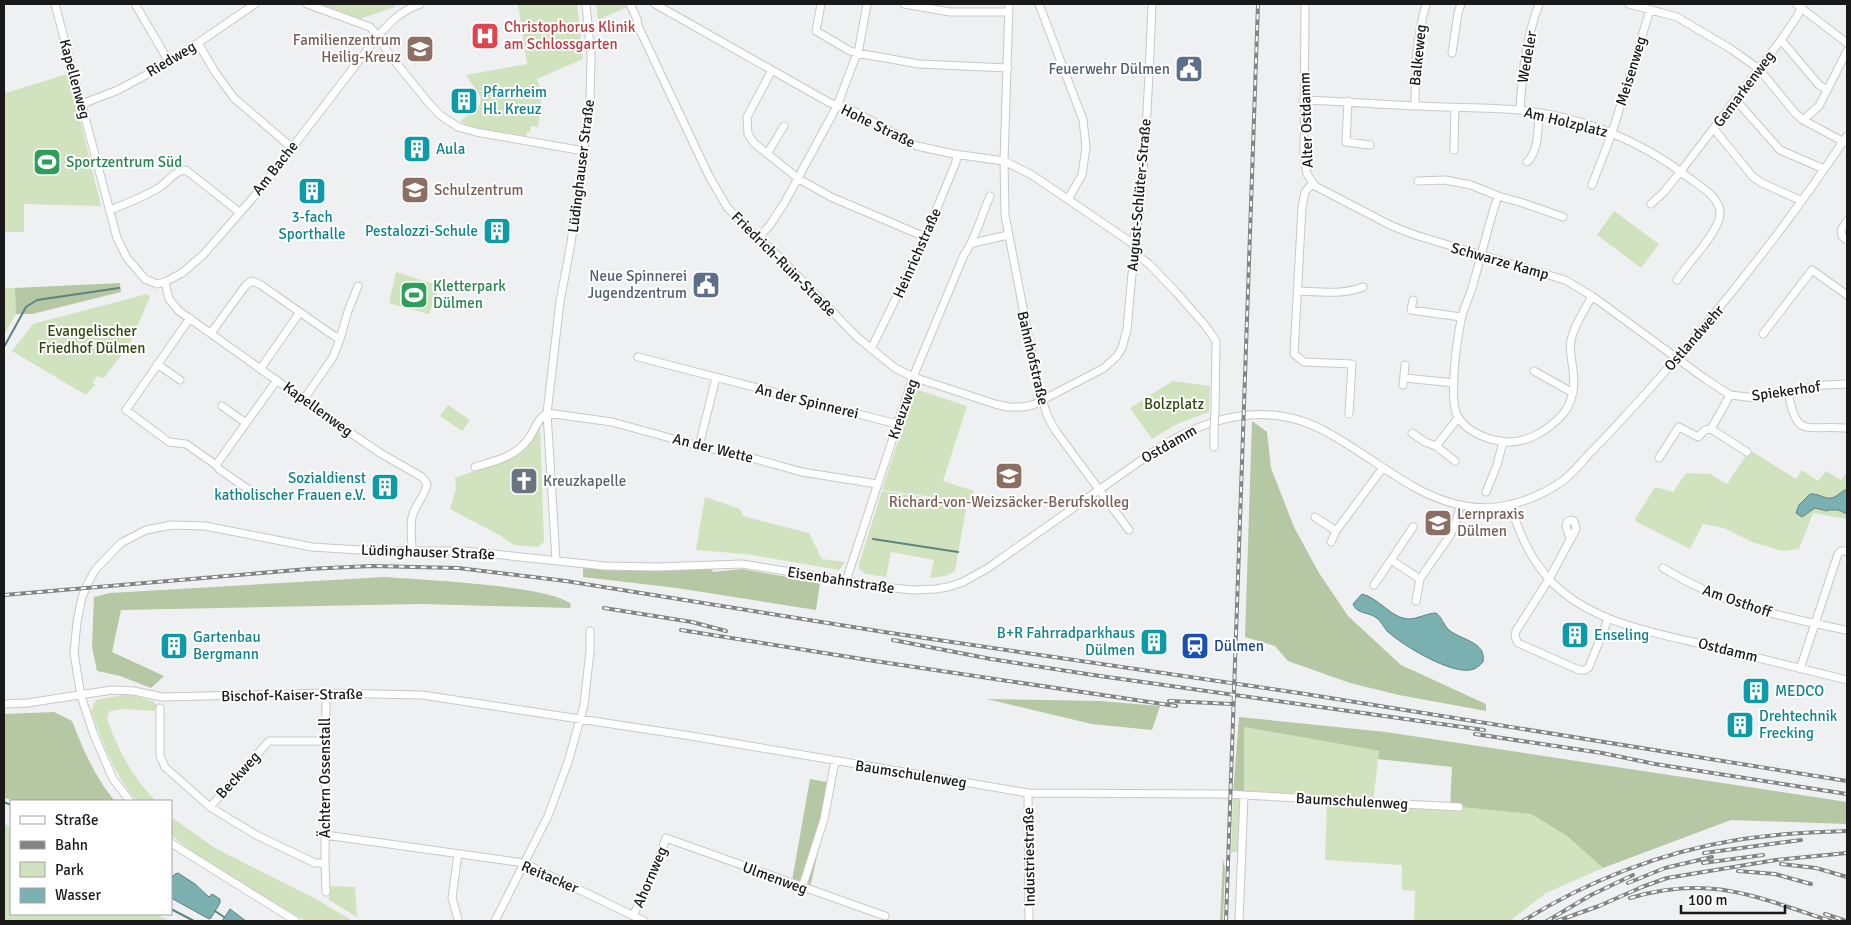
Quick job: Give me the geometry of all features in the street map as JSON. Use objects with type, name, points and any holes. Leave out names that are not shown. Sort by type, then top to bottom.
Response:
[{"type":"street","name":"Kapellenweg","points":[[55,4],[117,238],[128,258],[145,279],[161,283],[179,311],[380,453],[422,477],[427,484],[425,493],[417,505],[412,518],[412,550]]},
{"type":"street","points":[[135,4],[168,60]]},
{"type":"street","name":"Riedweg","points":[[82,104],[118,90],[198,43],[255,4]]},
{"type":"street","points":[[306,4],[370,27],[427,101],[449,122],[467,130],[584,151]]},
{"type":"street","name":"Am Bache","points":[[161,283],[182,273],[203,255],[258,192],[378,36],[396,17],[420,4]]},
{"type":"street","name":"Lüdinghauser Straße","points":[[129,800],[113,779],[94,735],[81,696],[74,653],[82,598],[96,569],[121,543],[136,534],[172,525],[196,525],[224,528],[312,547],[360,550],[465,551],[556,560],[548,413],[560,302],[571,243],[590,104],[591,62],[586,4]]},
{"type":"street","name":"Friedrich-Ruin-Straße","points":[[630,4],[637,18],[638,26],[708,176],[731,212],[759,237],[846,327],[896,368],[913,377],[972,398],[1008,407],[1033,404],[1042,400]]},
{"type":"street","name":"Hohe Straße","points":[[655,4],[838,106],[848,108],[917,146],[1004,161],[1032,175],[1132,243]]},
{"type":"street","points":[[821,4],[816,31],[857,53],[918,64],[1008,68]]},
{"type":"street","points":[[759,237],[775,218],[799,179],[838,106],[857,53],[867,4]]},
{"type":"street","points":[[904,4],[950,12],[1008,12]]},
{"type":"street","points":[[1004,161],[1009,4]]},
{"type":"street","points":[[1039,4],[1080,109],[1086,147],[1082,175],[1068,199]]},
{"type":"street","name":"August-Schlüter-Straße","points":[[1042,400],[1104,368],[1117,356],[1122,348],[1127,329],[1132,274],[1136,255],[1132,243],[1137,229],[1141,204],[1152,4]]},
{"type":"street","name":"Alter Ostdamm","points":[[1305,4],[1304,156],[1307,174],[1312,184],[1305,192],[1302,207],[1294,354],[1304,362],[1352,364],[1349,414]]},
{"type":"street","name":"Balkeweg","points":[[1415,106],[1414,64],[1418,36],[1426,4]]},
{"type":"street","points":[[1452,53],[1461,4]]},
{"type":"street","name":"Wedeler","points":[[1520,110],[1528,42],[1539,4]]},
{"type":"street","points":[[1629,4],[1677,17],[1732,49],[1759,68],[1795,113],[1803,120],[1845,139]]},
{"type":"street","points":[[1799,5],[1847,43]]},
{"type":"street","name":"Gemarkenweg","points":[[1652,204],[1681,171],[1781,40],[1798,16],[1799,5]]},
{"type":"street","name":"Meisenweg","points":[[1592,185],[1612,133],[1650,10]]},
{"type":"street","points":[[1781,40],[1819,85],[1827,90]]},
{"type":"street","points":[[198,43],[215,72],[234,98],[291,147]]},
{"type":"street","points":[[1803,120],[1819,106],[1847,51]]},
{"type":"street","points":[[772,70],[749,113],[746,123],[750,139],[799,179],[837,200],[925,237]]},
{"type":"street","points":[[1736,99],[1780,150],[1824,170]]},
{"type":"street","name":"Am Holzplatz","points":[[1303,100],[1520,110],[1572,120],[1612,133],[1637,144],[1681,171],[1711,195],[1720,211],[1719,221],[1714,231],[1677,280]]},
{"type":"street","points":[[1348,101],[1346,145],[1370,145]]},
{"type":"street","points":[[1454,150],[1455,108]]},
{"type":"street","points":[[1527,162],[1531,158],[1537,140],[1539,114]]},
{"type":"street","points":[[767,154],[784,126]]},
{"type":"street","points":[[1714,128],[1753,177],[1802,201]]},
{"type":"street","name":"Ostlandwehr","points":[[1510,505],[1545,493],[1563,480],[1678,358],[1732,293],[1802,201],[1845,139]]},
{"type":"street","name":"Heinrichstraße","points":[[871,349],[925,237],[956,162],[957,154]]},
{"type":"street","name":"Bahnhofstraße","points":[[1004,161],[1004,204],[1008,235],[1042,400],[1047,415],[1055,430],[1129,530]]},
{"type":"street","points":[[110,210],[137,200],[161,186],[181,170],[186,170],[239,212]]},
{"type":"street","points":[[1418,181],[1452,181],[1485,190],[1563,217]]},
{"type":"street","name":"Schwarze Kamp","points":[[1312,184],[1318,189],[1392,226],[1439,243],[1565,280],[1592,296],[1678,358]]},
{"type":"street","name":"Kreuzweg","points":[[846,581],[913,377],[964,255],[973,243],[974,235],[990,196]]},
{"type":"street","points":[[1498,196],[1472,289],[1461,317],[1454,382],[1454,406],[1458,418],[1475,432],[1491,440],[1512,443],[1522,441],[1554,422],[1570,402],[1573,392],[1574,372],[1570,342],[1574,330],[1592,296]]},
{"type":"street","points":[[1847,221],[1841,230],[1842,236],[1847,240]]},
{"type":"street","points":[[973,243],[1008,235]]},
{"type":"street","points":[[1136,255],[1149,264],[1176,292],[1216,341],[1214,448]]},
{"type":"street","points":[[1763,334],[1812,270],[1847,295]]},
{"type":"street","points":[[211,333],[246,285],[252,281],[261,284],[334,336],[340,338]]},
{"type":"street","points":[[304,399],[333,357],[358,286]]},
{"type":"street","points":[[1298,291],[1333,293],[1353,291],[1364,287]]},
{"type":"street","points":[[1413,300],[1411,310],[1461,317]]},
{"type":"street","points":[[261,368],[300,312]]},
{"type":"street","points":[[190,318],[126,410],[169,442],[186,444],[249,490]]},
{"type":"street","name":"An der Spinnerei","points":[[638,357],[897,424]]},
{"type":"street","name":"Spiekerhof","points":[[1678,358],[1730,395],[1756,398],[1833,384],[1847,384]]},
{"type":"street","points":[[157,364],[180,380]]},
{"type":"street","points":[[1405,365],[1404,382],[1454,382]]},
{"type":"street","points":[[1534,371],[1573,392]]},
{"type":"street","points":[[699,446],[716,378]]},
{"type":"street","points":[[216,465],[277,380]]},
{"type":"street","points":[[1788,391],[1795,420],[1799,425],[1808,428],[1844,428]]},
{"type":"street","points":[[1659,458],[1679,426],[1698,437],[1705,430],[1711,428],[1730,395]]},
{"type":"street","points":[[222,406],[246,423]]},
{"type":"street","points":[[475,467],[507,457],[518,451],[529,439],[542,416],[548,413]]},
{"type":"street","name":"An der Wette","points":[[548,413],[612,422],[802,472],[877,484]]},
{"type":"street","name":"Ostdamm","points":[[1099,490],[1160,447],[1193,428],[1220,419],[1247,414],[1273,415],[1298,419],[1331,434],[1382,469],[1436,499],[1460,506],[1472,507],[1510,505],[1521,538],[1529,553],[1549,579],[1576,602],[1608,619],[1847,680]]},
{"type":"street","points":[[1436,446],[1458,418]]},
{"type":"street","points":[[1711,428],[1747,452]]},
{"type":"street","points":[[1412,433],[1425,442],[1436,446],[1455,461]]},
{"type":"street","points":[[1486,492],[1497,465],[1503,442]]},
{"type":"street","points":[[1331,542],[1336,531],[1382,469]]},
{"type":"street","name":"Eisenbahnstraße","points":[[556,560],[605,566],[657,567],[742,564],[912,590],[935,589],[962,582],[988,568],[1099,490]]},
{"type":"street","points":[[1416,601],[1420,579],[1451,534],[1460,506]]},
{"type":"street","points":[[1315,517],[1336,531]]},
{"type":"street","points":[[1374,585],[1413,527]]},
{"type":"street","points":[[1570,538],[1549,579],[1516,631],[1518,643],[1579,670],[1585,670],[1589,666],[1608,619]]},
{"type":"street","points":[[1800,669],[1838,554],[1841,551],[1847,551]]},
{"type":"street","points":[[1391,560],[1420,579]]},
{"type":"street","name":"Am Osthoff","points":[[1663,568],[1688,584],[1722,599],[1772,614],[1846,630]]},
{"type":"street","points":[[495,921],[548,816],[568,762],[580,719],[590,651],[590,631]]},
{"type":"street","name":"Bischof-Kaiser-Straße","points":[[4,704],[28,703],[112,690],[134,691],[162,697],[326,693],[422,695],[580,719]]},
{"type":"street","name":"Ächtern Ossenstall","points":[[326,693],[324,741],[326,892]]},
{"type":"street","name":"Beckweg","points":[[160,708],[160,756],[162,764],[210,806],[269,741],[324,741]]},
{"type":"street","name":"Baumschulenweg","points":[[580,719],[1028,793],[1244,795],[1459,807]]},
{"type":"street","points":[[802,888],[824,819],[834,761]]},
{"type":"street","name":"Industriestraße","points":[[1028,793],[1029,921]]},
{"type":"street","points":[[1239,921],[1244,795]]},
{"type":"street","points":[[210,806],[258,836],[288,851],[316,863],[325,863]]},
{"type":"street","name":"Reitacker","points":[[325,835],[524,863],[644,921]]},
{"type":"street","name":"Ulmenweg","points":[[666,838],[885,916]]},
{"type":"street","name":"Ahornweg","points":[[633,916],[657,865],[666,838]]},
{"type":"street","points":[[172,844],[296,921]]},
{"type":"street","points":[[458,854],[452,898],[458,920]]},
{"type":"green space","points":[[316,4],[395,4],[395,7],[355,19]]},
{"type":"green space","points":[[518,4],[577,4],[583,59],[537,79],[542,94],[538,127],[531,126],[530,132],[527,132],[526,136],[470,127],[460,121],[479,107],[481,98],[466,75],[527,64]]},
{"type":"green space","points":[[596,4],[625,4],[627,7],[598,20]]},
{"type":"green space","name":"Sportzentrum Süd","points":[[67,74],[101,206],[24,204],[24,232],[4,232],[4,89],[6,93]]},
{"type":"green space","points":[[1614,211],[1659,244],[1641,268],[1597,235]]},
{"type":"green space","name":"Kletterpark Dülmen","points":[[396,272],[440,286],[429,314],[389,303]]},
{"type":"green space","points":[[120,283],[121,292],[32,314],[16,314],[15,288]]},
{"type":"green space","points":[[4,288],[15,288],[16,314],[4,335]]},
{"type":"green space","name":"Evangelischer Friedhof Dülmen","points":[[147,294],[150,297],[129,345],[104,378],[97,376],[93,382],[95,385],[86,395],[12,351],[33,324]]},
{"type":"green space","name":"Bolzplatz","points":[[1173,381],[1210,386],[1209,412],[1177,424],[1152,439],[1130,408]]},
{"type":"green space","points":[[915,389],[967,406],[943,481],[974,491],[970,502],[882,490]]},
{"type":"green space","points":[[448,405],[470,420],[462,431],[440,416]]},
{"type":"green space","points":[[1252,421],[1267,432],[1271,468],[1294,527],[1319,573],[1348,616],[1401,665],[1486,704],[1486,711],[1399,695],[1350,683],[1288,661],[1275,646],[1245,637]]},
{"type":"green space","points":[[540,424],[544,542],[538,547],[514,545],[450,509],[456,489],[455,478],[508,459]]},
{"type":"green space","points":[[1753,452],[1796,479],[1802,470],[1818,481],[1826,471],[1841,480],[1847,472],[1847,519],[1813,513],[1799,549],[1783,551],[1752,542],[1724,528],[1703,524],[1690,549],[1637,522],[1635,519],[1655,487],[1673,492],[1686,473],[1710,474],[1727,484],[1747,454]]},
{"type":"green space","points":[[882,491],[967,503],[955,571],[945,576],[930,578],[934,560],[891,552],[886,577],[866,574],[859,569]]},
{"type":"green space","points":[[705,497],[740,509],[743,516],[809,533],[822,559],[845,562],[839,570],[746,554],[696,550]]},
{"type":"green space","points":[[583,564],[710,565],[713,572],[742,569],[820,583],[816,610],[677,588],[583,577]]},
{"type":"green space","points":[[385,577],[512,588],[538,592],[571,604],[570,608],[420,604],[121,610],[112,652],[164,676],[151,688],[120,676],[97,671],[92,647],[94,597],[110,593]]},
{"type":"green space","points":[[128,694],[153,701],[156,704],[157,708],[154,711],[124,709],[110,711],[107,718],[116,742],[127,763],[139,782],[155,800],[136,800],[115,769],[91,711],[96,700]]},
{"type":"green space","points":[[987,699],[1100,701],[1160,706],[1152,730],[1092,724]]},
{"type":"green space","points":[[54,712],[72,721],[85,753],[114,800],[14,800],[4,798],[4,714]]},
{"type":"green space","points":[[1239,717],[1386,732],[1847,802],[1847,824],[1731,820],[1603,868],[1567,836],[1531,814],[1450,806],[1452,767],[1378,759],[1379,751],[1244,727],[1244,795],[1233,794]]},
{"type":"green space","points":[[1244,727],[1379,751],[1373,803],[1450,806],[1531,814],[1567,836],[1603,868],[1546,893],[1510,921],[1414,921],[1415,891],[1402,890],[1402,865],[1325,860],[1327,800],[1244,795]]},
{"type":"green space","points":[[810,779],[833,783],[810,888],[792,881]]},
{"type":"green space","points":[[1233,794],[1244,795],[1242,852],[1231,852]]},
{"type":"green space","points":[[172,818],[215,848],[314,898],[353,921],[306,921],[209,865],[172,836]]},
{"type":"green space","points":[[4,823],[10,827],[10,915],[158,915],[169,921],[4,921]]},
{"type":"green space","points":[[1223,859],[1225,868],[1223,921],[1220,921]]},
{"type":"green space","points":[[328,886],[355,887],[357,917],[329,900]]},
{"type":"water","points":[[1845,490],[1847,491],[1847,514],[1838,510],[1827,511],[1815,508],[1802,517],[1796,513],[1799,505],[1810,494],[1831,498]]},
{"type":"water","points":[[1362,594],[1374,599],[1390,612],[1402,618],[1412,619],[1436,613],[1453,633],[1477,645],[1483,655],[1483,662],[1475,668],[1465,670],[1442,664],[1416,651],[1394,637],[1378,619],[1357,610],[1353,604]]},
{"type":"water","points":[[178,873],[195,884],[209,897],[212,894],[220,899],[220,903],[211,918],[209,919],[172,899],[172,877]]},
{"type":"water","points":[[230,909],[246,921],[222,921]]},
{"type":"waterway","points":[[4,347],[26,307],[37,300],[119,288]]},
{"type":"waterway","points":[[873,539],[958,552]]},
{"type":"waterway","points":[[4,802],[10,805]]},
{"type":"waterway","points":[[172,910],[194,921]]},
{"type":"waterway","points":[[215,911],[224,917]]},
{"type":"railway","points":[[1226,921],[1258,4]]},
{"type":"railway","points":[[4,595],[308,569],[372,566],[458,568],[566,581],[884,632],[1299,693],[1847,781]]},
{"type":"railway","points":[[604,608],[692,622],[726,631]]},
{"type":"railway","points":[[681,630],[1176,706]]},
{"type":"railway","points":[[893,640],[991,659],[1093,675],[1484,730]]},
{"type":"railway","points":[[1169,701],[1232,704]]},
{"type":"railway","points":[[1475,734],[1847,794]]},
{"type":"railway","points":[[1523,921],[1599,881],[1653,860],[1681,852],[1751,838],[1847,831]]},
{"type":"railway","points":[[1704,853],[1801,840]]},
{"type":"railway","points":[[1557,921],[1667,878],[1776,860],[1847,853]]},
{"type":"railway","points":[[1703,863],[1763,855]]},
{"type":"railway","points":[[1628,883],[1665,868],[1712,857]]},
{"type":"railway","points":[[1781,864],[1816,868],[1847,877]]},
{"type":"railway","points":[[1738,871],[1775,874],[1811,884]]},
{"type":"railway","points":[[1547,921],[1591,895],[1633,875]]},
{"type":"railway","points":[[1630,898],[1659,891],[1709,888],[1756,897],[1831,921]]},
{"type":"railway","points":[[1825,914],[1846,921]]},
{"type":"place","name":"Christophorus Klinik am Schlossgarten","points":[[485,36]]},
{"type":"place","name":"Familienzentrum Heilig-Kreuz","points":[[420,49]]},
{"type":"place","name":"Feuerwehr Dülmen","points":[[1189,69]]},
{"type":"place","name":"Pfarrheim Hl. Kreuz","points":[[464,101]]},
{"type":"place","name":"Aula","points":[[417,149]]},
{"type":"place","name":"Sportzentrum Süd","points":[[47,162]]},
{"type":"place","name":"Schulzentrum","points":[[415,190]]},
{"type":"place","name":"3-fach Sporthalle","points":[[312,191]]},
{"type":"place","name":"Pestalozzi-Schule","points":[[497,231]]},
{"type":"place","name":"Neue Spinnerei Jugendzentrum","points":[[706,285]]},
{"type":"place","name":"Kletterpark Dülmen","points":[[414,295]]},
{"type":"place","name":"Richard-von-Weizsäcker-Berufskolleg","points":[[1009,476]]},
{"type":"place","name":"Kreuzkapelle","points":[[524,481]]},
{"type":"place","name":"Sozialdienst katholischer Frauen e.V.","points":[[385,487]]},
{"type":"place","name":"Lernpraxis Dülmen","points":[[1438,523]]},
{"type":"place","name":"Enseling","points":[[1575,635]]},
{"type":"place","name":"B+R Fahrradparkhaus Dülmen","points":[[1154,642]]},
{"type":"place","name":"Gartenbau Bergmann","points":[[174,646]]},
{"type":"place","name":"Dülmen","points":[[1195,646]]},
{"type":"place","name":"MEDCO","points":[[1756,691]]},
{"type":"place","name":"Drehtechnik Frecking","points":[[1740,725]]}]
